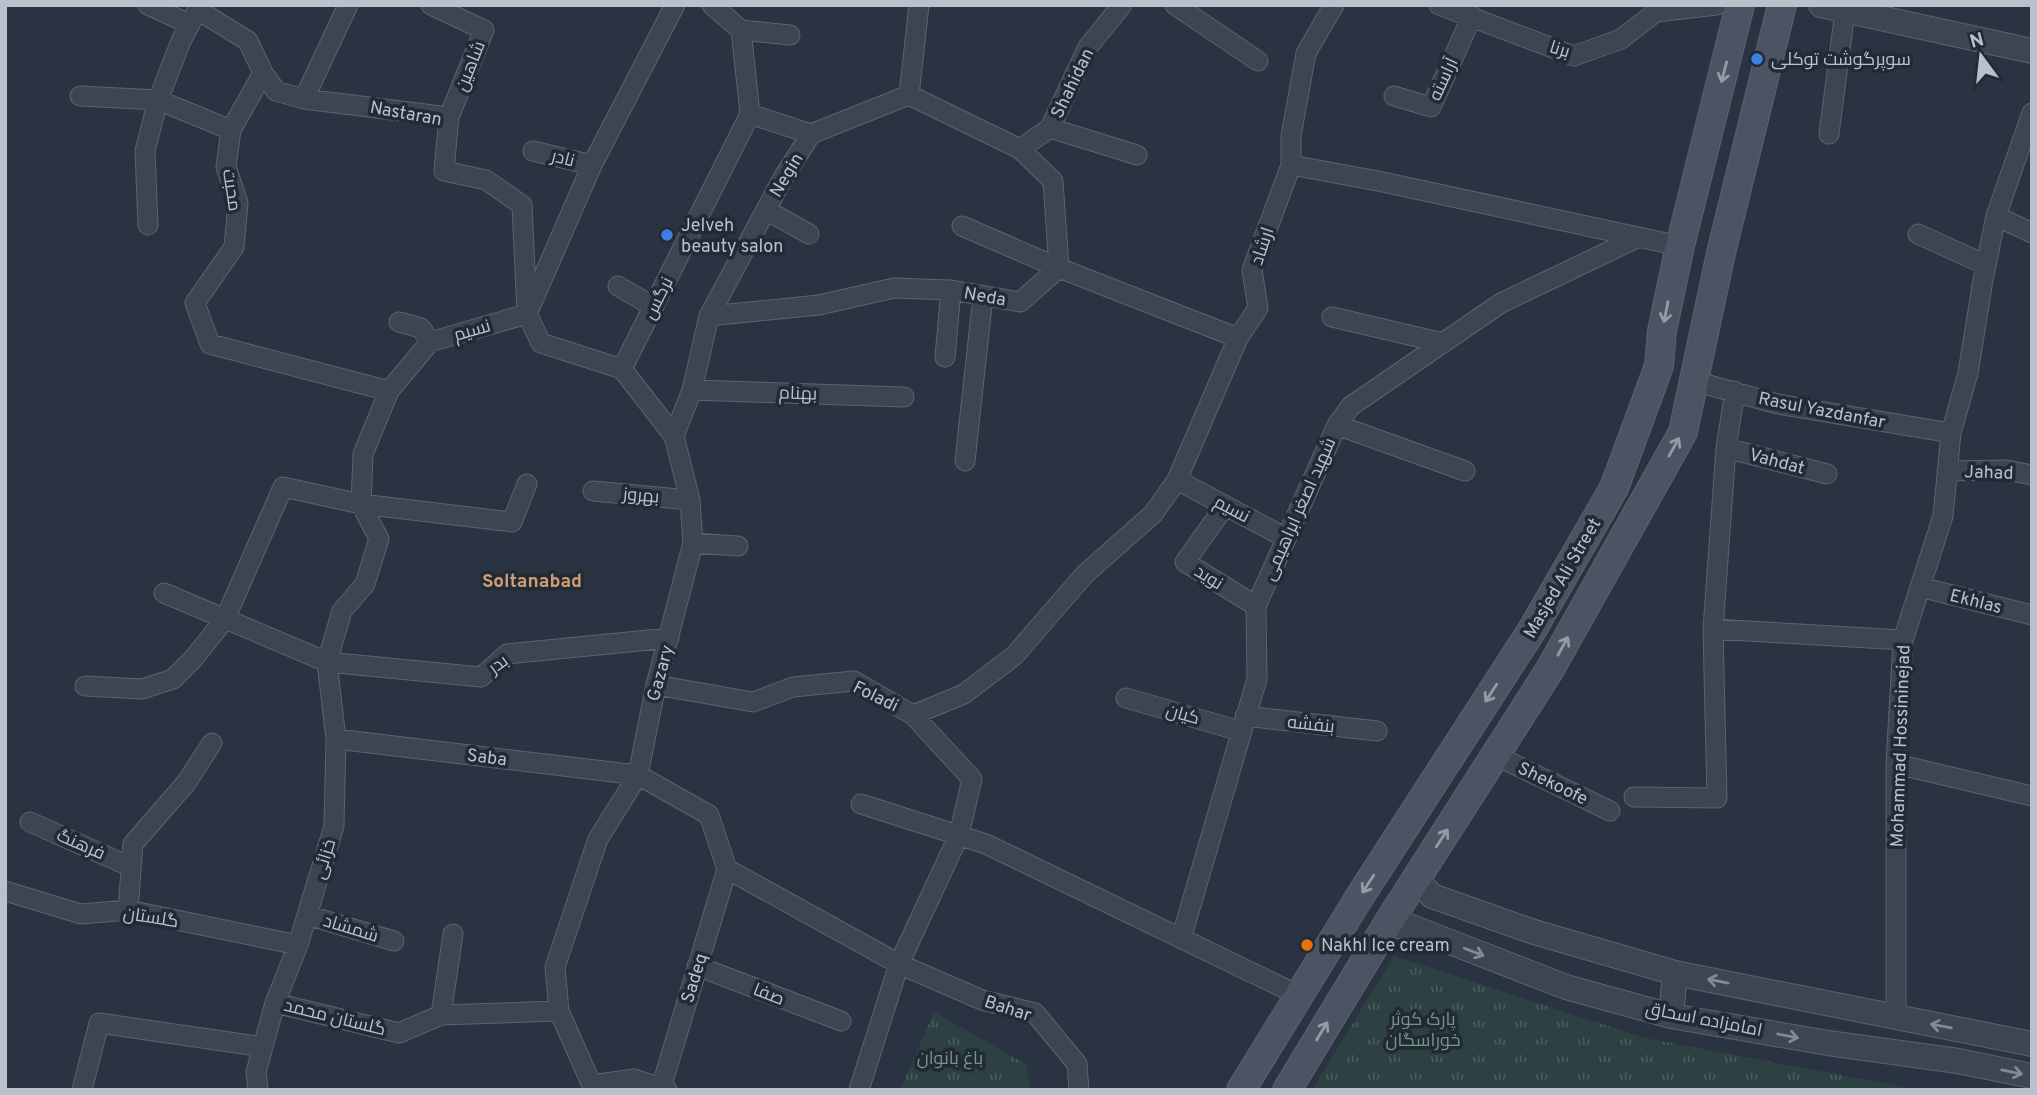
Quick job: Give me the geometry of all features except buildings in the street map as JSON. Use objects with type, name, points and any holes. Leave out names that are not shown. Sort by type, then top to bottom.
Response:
[{"type":"main road","name":"Masjed Ali Street","points":[[1241,1090],[1298,995],[1532,630],[1614,488],[1659,366],[1662,331],[1680,246],[1740,5]]},
{"type":"main road","name":"Masjed Ali Street","points":[[1287,1090],[1416,879],[1549,671],[1683,432],[1737,188],[1782,5]]},
{"type":"main road","points":[[1696,178],[1737,188]]},
{"type":"street","name":"Nastaran","points":[[148,5],[196,13],[247,41],[263,73],[276,91],[304,99],[449,117],[444,171],[486,180],[522,205],[527,314]]},
{"type":"street","points":[[304,99],[348,5]]},
{"type":"street","name":"شاهین","points":[[431,5],[484,30],[449,117]]},
{"type":"street","points":[[622,369],[541,343],[527,314],[592,165],[675,5]]},
{"type":"street","points":[[712,5],[741,30],[790,35]]},
{"type":"street","points":[[919,5],[909,95],[1020,149],[1053,181],[1059,268]]},
{"type":"street","name":"Shahidan","points":[[1020,149],[1050,128],[1088,47],[1122,5]]},
{"type":"street","points":[[1174,5],[1258,61]]},
{"type":"street","name":"ارشاد","points":[[913,715],[964,694],[1015,655],[1085,574],[1153,514],[1177,480],[1238,338],[1258,308],[1252,270],[1291,165],[1291,136],[1306,53],[1334,5]]},
{"type":"street","name":"برنا","points":[[1439,5],[1574,56],[1621,39],[1656,12],[1717,5]]},
{"type":"street","points":[[1829,134],[1833,8],[2032,51]]},
{"type":"street","points":[[148,225],[145,151],[158,100],[196,13]]},
{"type":"street","name":"آراسته","points":[[1394,96],[1431,107],[1472,16]]},
{"type":"street","points":[[741,30],[750,114],[811,134]]},
{"type":"street","name":"محبت","points":[[263,73],[231,130],[226,167],[238,203],[234,247],[195,303],[209,344],[389,391]]},
{"type":"street","name":"Negin","points":[[674,436],[692,390],[709,316],[783,178],[811,134],[909,95]]},
{"type":"street","points":[[80,96],[158,100],[231,130]]},
{"type":"street","name":"Mohammad Hossininejad","points":[[1896,1018],[1896,764],[1903,640],[1943,516],[1951,433],[1968,373],[1996,216],[2032,113]]},
{"type":"street","name":"نرگس","points":[[622,369],[750,114]]},
{"type":"street","points":[[1050,128],[1137,155]]},
{"type":"street","name":"نادر","points":[[533,150],[592,165]]},
{"type":"street","points":[[1291,165],[1378,180],[1680,246]]},
{"type":"street","points":[[766,210],[809,234]]},
{"type":"street","points":[[1996,216],[2032,233]]},
{"type":"street","points":[[962,226],[1059,268],[1238,338]]},
{"type":"street","points":[[1918,234],[1986,265]]},
{"type":"street","name":"شهید اصغر ابراهیمی","points":[[1181,939],[1257,679],[1256,606],[1337,425],[1351,406],[1501,303],[1639,237]]},
{"type":"street","name":"Neda","points":[[709,316],[819,304],[894,288],[951,290],[1020,302],[1059,268]]},
{"type":"street","points":[[618,286],[654,307]]},
{"type":"street","points":[[945,357],[951,290]]},
{"type":"street","points":[[965,461],[983,296]]},
{"type":"street","name":"نسیم","points":[[327,662],[342,611],[365,584],[379,539],[361,504],[363,454],[389,391],[430,342],[527,314]]},
{"type":"street","points":[[1332,317],[1443,343]]},
{"type":"street","points":[[399,322],[421,328],[430,342]]},
{"type":"street","name":"Gazary","points":[[593,1088],[559,1011],[555,967],[598,839],[638,775],[656,685],[693,543],[690,500],[674,436],[622,369]]},
{"type":"street","name":"Rasul Yazdanfar","points":[[1694,381],[1778,404],[1951,433]]},
{"type":"street","name":"بهنام","points":[[692,390],[904,397]]},
{"type":"street","points":[[1634,797],[1717,797],[1713,629],[1726,447],[1735,391]]},
{"type":"street","points":[[1337,425],[1465,471]]},
{"type":"street","name":"Vahdat","points":[[1726,447],[1827,474]]},
{"type":"street","name":"Jahad","points":[[1947,471],[2006,470],[2032,475]]},
{"type":"street","name":"نسیم","points":[[1177,480],[1286,538]]},
{"type":"street","points":[[85,686],[142,689],[173,679],[193,659],[225,619],[283,486],[361,504],[512,522],[527,484]]},
{"type":"street","name":"بهروز","points":[[593,491],[690,500]]},
{"type":"street","name":"نوید","points":[[1225,506],[1185,562],[1256,606]]},
{"type":"street","points":[[693,543],[738,546]]},
{"type":"street","name":"Ekhlas","points":[[1920,587],[2032,615]]},
{"type":"street","name":"بدر","points":[[164,593],[327,662],[481,677],[507,654],[669,638]]},
{"type":"street","points":[[1713,629],[1903,640]]},
{"type":"street","name":"خزائی","points":[[258,1090],[256,1072],[275,1003],[298,945],[334,826],[336,739],[327,662]]},
{"type":"street","name":"Foladi","points":[[656,685],[753,702],[793,687],[854,681],[913,715],[972,779],[958,835],[899,964],[859,1090]]},
{"type":"street","name":"کیان","points":[[1126,698],[1242,724]]},
{"type":"street","name":"بنفشه","points":[[1242,724],[1377,731]]},
{"type":"street","name":"Saba","points":[[336,739],[638,775]]},
{"type":"street","points":[[128,910],[133,844],[186,783],[212,743]]},
{"type":"street","name":"Shekoofe","points":[[1495,755],[1610,811]]},
{"type":"street","points":[[1896,764],[2032,796]]},
{"type":"street","points":[[638,775],[709,815],[727,869],[899,964]]},
{"type":"street","points":[[861,804],[986,844],[1298,995]]},
{"type":"street","name":"فرهنگ","points":[[30,822],[131,867]]},
{"type":"street","name":"Sadeq","points":[[664,1089],[697,966],[727,869]]},
{"type":"street","points":[[1416,879],[1432,896],[1534,932],[1675,973],[1896,1018],[1980,1032],[2032,1045]]},
{"type":"street","name":"گلستان","points":[[5,891],[81,914],[128,910],[298,945]]},
{"type":"street","name":"شمشاد","points":[[307,915],[394,941]]},
{"type":"street","name":"امامزاده اسحاق","points":[[1387,926],[1409,926],[1566,987],[1671,1016],[1828,1043],[1958,1061],[2032,1076]]},
{"type":"street","points":[[441,1014],[453,934]]},
{"type":"street","name":"Bahar","points":[[899,964],[982,1000],[1035,1013],[1077,1064],[1079,1090]]},
{"type":"street","name":"صفا","points":[[697,966],[841,1021]]},
{"type":"street","points":[[1671,1016],[1675,973]]},
{"type":"street","name":"گلستان محمد","points":[[275,1003],[399,1033],[441,1014],[559,1011]]},
{"type":"street","points":[[82,1090],[99,1023],[263,1047]]},
{"type":"street","points":[[593,1088],[634,1079],[664,1089]]},
{"type":"green space","name":"پارک کوثر خوراسگان","points":[[1394,956],[1645,1038],[1920,1090],[1312,1090]]},
{"type":"green space","name":"باغ بانوان","points":[[934,1012],[1027,1065],[1030,1090],[900,1090]]},
{"type":"place","name":"سوپرگوشت توکلی","points":[[1757,59]]},
{"type":"place","name":"Jelveh beauty salon","points":[[667,235]]},
{"type":"place","name":"Nakhl Ice cream","points":[[1307,945]]},
{"type":"district","name":"Soltanabad","points":[[532,580]]}]
